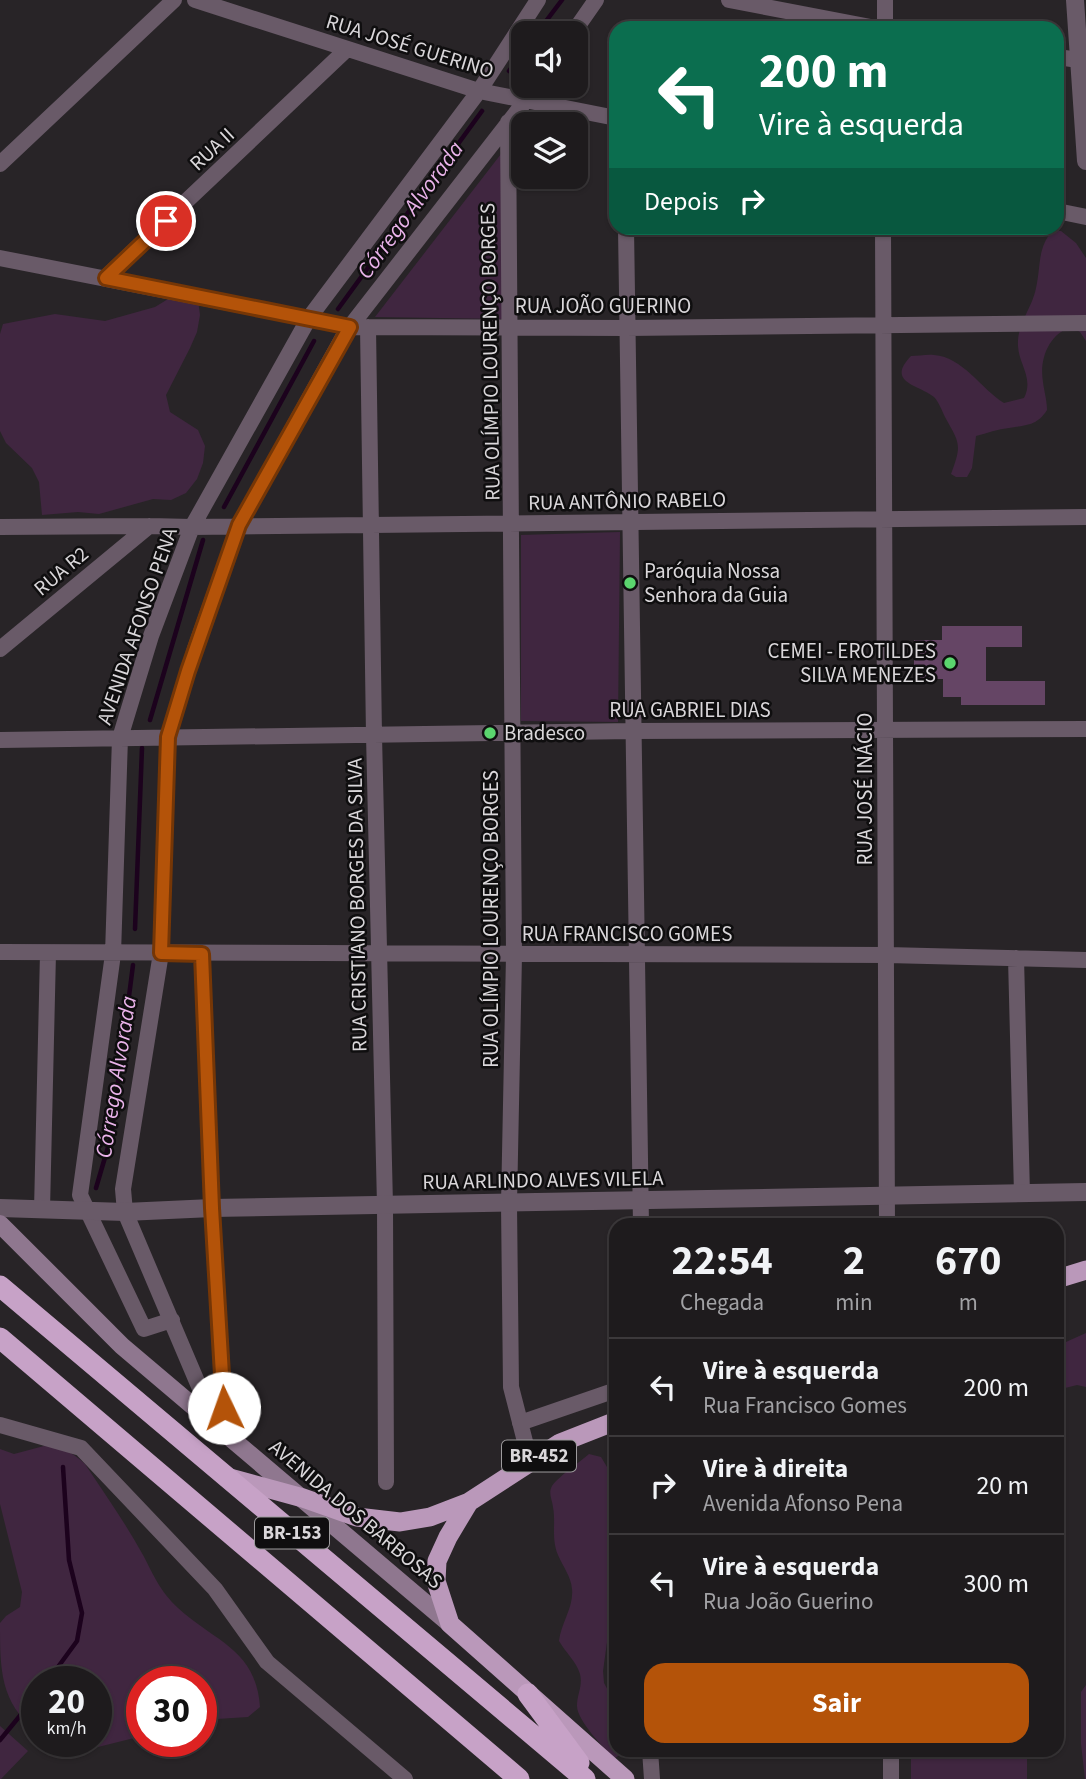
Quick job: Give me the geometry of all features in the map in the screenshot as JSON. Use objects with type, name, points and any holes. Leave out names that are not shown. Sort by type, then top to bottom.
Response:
[{"type":"highway","points":[[1064,1277],[1086,1270]]},
{"type":"highway","name":"BR-153","points":[[0,1286],[585,1779]]},
{"type":"highway","name":"BR-153","points":[[0,1338],[519,1779]]},
{"type":"highway","name":"BR-452","points":[[225,1476],[303,1498],[357,1517],[400,1522],[430,1517],[469,1502],[560,1443],[609,1424]]},
{"type":"highway","name":"BR-452","points":[[450,1624],[436,1581],[438,1561],[469,1502]]},
{"type":"highway","name":"AVENIDA DOS BARBOSAS","points":[[450,1624],[625,1779]]},
{"type":"highway","points":[[528,1694],[591,1779]]},
{"type":"main road","name":"AVENIDA DOS BARBOSAS","points":[[0,1224],[121,1346],[450,1624]]},
{"type":"street","points":[[0,164],[174,0]]},
{"type":"street","name":"RUA JOSÉ GUERINO","points":[[195,0],[479,91],[609,117]]},
{"type":"street","name":"AVENIDA AFONSO PENA","points":[[144,1329],[80,1195],[113,954],[120,738],[151,636],[192,527],[309,318],[479,91],[538,0]]},
{"type":"street","points":[[581,21],[596,0]]},
{"type":"street","points":[[730,0],[795,6],[850,21]]},
{"type":"street","points":[[885,0],[885,21]]},
{"type":"street","points":[[1075,0],[1086,162]]},
{"type":"street","name":"RUA II","points":[[106,278],[346,50]]},
{"type":"street","points":[[1064,58],[1079,60]]},
{"type":"street","points":[[220,1429],[125,1212],[123,1189],[161,953],[168,737],[195,649],[239,525],[350,327],[527,100]]},
{"type":"street","name":"RUA OLÍMPIO LOURENÇO BORGES","points":[[508,122],[513,524],[514,955],[509,1204],[511,1387],[530,1461]]},
{"type":"street","points":[[1064,212],[1086,217]]},
{"type":"street","points":[[626,235],[641,1218]]},
{"type":"street","name":"RUA JOSÉ INÁCIO","points":[[883,235],[887,1218]]},
{"type":"street","name":"RUA JOÃO GUERINO","points":[[0,258],[350,327],[626,328],[1086,323]]},
{"type":"street","name":"RUA CRISTIANO BORGES DA SILVA","points":[[368,327],[385,1205],[386,1482]]},
{"type":"street","name":"RUA ANTÔNIO RABELO","points":[[0,527],[1086,517]]},
{"type":"street","name":"RUA R2","points":[[0,649],[149,526]]},
{"type":"street","name":"RUA GABRIEL DIAS","points":[[0,740],[633,731],[1086,729]]},
{"type":"street","name":"RUA FRANCISCO GOMES","points":[[0,952],[887,955],[1086,960]]},
{"type":"street","points":[[42,1210],[48,953]]},
{"type":"street","points":[[202,954],[220,1429]]},
{"type":"street","points":[[1016,958],[1022,1194]]},
{"type":"street","name":"RUA ARLINDO ALVES VILELA","points":[[0,1208],[125,1212],[212,1208],[1086,1192]]},
{"type":"street","points":[[121,1346],[144,1329],[172,1320]]},
{"type":"street","points":[[520,1423],[609,1392]]},
{"type":"street","points":[[0,1425],[81,1448],[215,1589],[267,1662],[405,1779]]},
{"type":"street","points":[[650,1757],[652,1779]]},
{"type":"street","points":[[891,1757],[891,1779]]},
{"type":"shaded area","points":[[501,154],[503,319],[375,317]]},
{"type":"shaded area","points":[[1064,233],[1076,243],[1086,258],[1086,341],[1080,332],[1071,327],[1063,330],[1051,341],[1044,356],[1042,373],[1047,410],[1031,424],[976,436],[972,468],[967,477],[956,477],[951,474],[958,450],[954,433],[934,397],[903,378],[904,365],[911,356],[944,357],[963,367],[1004,403],[1024,398],[1027,384],[1018,338],[1034,296],[1049,235]]},
{"type":"shaded area","points":[[186,288],[198,300],[200,315],[197,332],[166,395],[170,412],[198,430],[205,446],[197,479],[186,493],[171,500],[153,499],[99,514],[78,512],[42,515],[39,482],[32,468],[6,443],[0,431],[0,334],[3,324],[55,314],[105,321],[155,307]]},
{"type":"shaded area","points":[[620,532],[618,722],[521,721],[521,535]]},
{"type":"shaded area","points":[[1086,1333],[1086,1387],[1077,1385],[1064,1388],[1064,1343]]},
{"type":"shaded area","points":[[44,1446],[66,1451],[85,1464],[130,1532],[166,1596],[242,1659],[257,1687],[260,1707],[248,1717],[217,1719],[217,1666],[126,1666],[126,1740],[112,1744],[112,1666],[21,1666],[21,1716],[9,1697],[5,1684],[0,1623],[20,1607],[22,1592],[0,1504],[0,1449],[14,1454]]},
{"type":"shaded area","points":[[589,1454],[601,1457],[609,1475],[609,1634],[603,1671],[604,1683],[609,1692],[609,1752],[581,1719],[577,1706],[580,1674],[559,1641],[571,1602],[572,1589],[554,1537],[550,1491],[559,1478]]},
{"type":"shaded area","points":[[1086,1685],[1085,1779],[1081,1744],[1081,1692]]},
{"type":"shaded area","points":[[0,1726],[21,1745],[22,1757],[0,1779]]},
{"type":"shaded area","points":[[911,1757],[1027,1757],[1027,1779],[911,1779]]},
{"type":"building","name":"CEMEI - EROTILDES SILVA MENEZES","points":[[942,626],[1022,626],[1022,647],[986,647],[986,681],[1045,681],[1045,705],[961,705],[961,697],[943,697],[943,679],[914,679],[914,640],[942,640]]},
{"type":"waterway","name":"Córrego Alvorada","points":[[546,21],[562,0]]},
{"type":"waterway","name":"Córrego Alvorada","points":[[338,309],[482,111]]},
{"type":"waterway","name":"Córrego Alvorada","points":[[224,507],[314,341]]},
{"type":"waterway","name":"Córrego Alvorada","points":[[150,720],[203,540]]},
{"type":"waterway","name":"Córrego Alvorada","points":[[135,929],[142,748]]},
{"type":"waterway","name":"Córrego Alvorada","points":[[96,1188],[111,1137],[133,965]]},
{"type":"waterway","name":"Córrego Alvorada","points":[[59,1666],[77,1641],[82,1613],[69,1560],[63,1467]]},
{"type":"waterway","name":"Córrego Alvorada","points":[[0,1740],[21,1714]]},
{"type":"place","name":"Paróquia Nossa Senhora da Guia","points":[[630,583]]},
{"type":"place","name":"CEMEI - EROTILDES SILVA MENEZES","points":[[950,663]]},
{"type":"place","name":"Bradesco","points":[[490,733]]},
{"type":"route","points":[[166,221],[106,278],[350,327],[239,525],[195,649],[168,737],[161,953],[202,954],[212,1208],[224,1408]]}]
